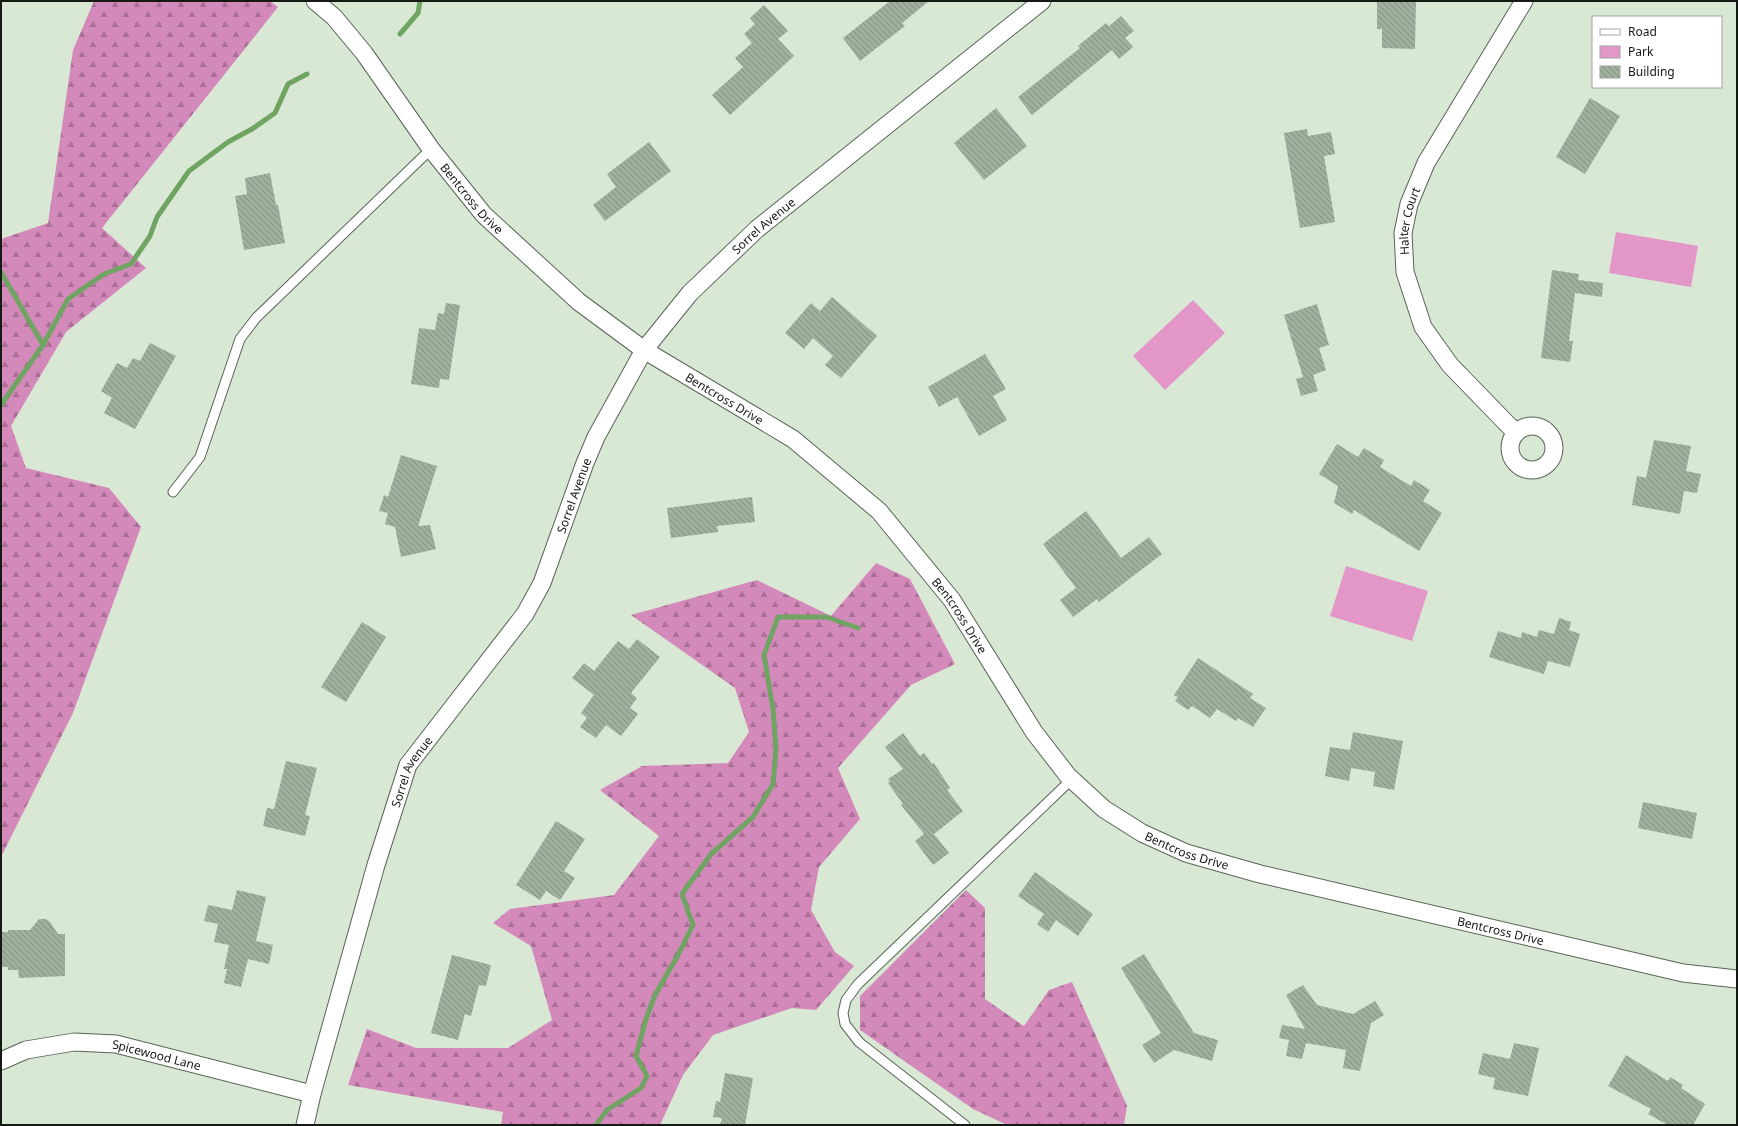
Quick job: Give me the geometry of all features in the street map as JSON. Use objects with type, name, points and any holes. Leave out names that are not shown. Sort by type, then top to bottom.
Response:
[{"type":"street","name":"Bentcross Drive","points":[[315,1],[334,17],[364,53],[431,149],[484,215],[579,302],[644,350],[793,439],[879,511],[952,600],[1034,732],[1072,779],[1104,809],[1136,829],[1193,855],[1260,874],[1683,973],[1737,978]]},
{"type":"street","name":"Sorrel Avenue","points":[[305,1125],[312,1094],[376,865],[408,765],[526,614],[542,583],[585,463],[596,437],[644,350],[690,293],[757,229],[1042,1]]},
{"type":"street","name":"Halter Court","points":[[1516,433],[1450,365],[1423,327],[1405,272],[1403,233],[1409,204],[1426,163],[1524,1]]},
{"type":"street","name":"Spicewood Lane","points":[[1,1061],[26,1050],[74,1042],[116,1044],[312,1094]]},
{"type":"lane","points":[[173,492],[200,457],[240,339],[256,318],[431,149]]},
{"type":"lane","points":[[965,1125],[860,1042],[845,1024],[843,1013],[846,1000],[858,984],[1072,779]]},
{"type":"green space","points":[[94,1],[270,1],[278,7],[102,228],[146,268],[66,332],[11,426],[26,468],[109,488],[141,527],[73,713],[1,857],[1,239],[48,223],[73,50]]},
{"type":"green space","points":[[1616,232],[1698,246],[1691,287],[1609,273]]},
{"type":"green space","points":[[1193,300],[1225,333],[1165,390],[1133,356]]},
{"type":"green space","points":[[876,563],[910,579],[955,664],[911,685],[838,768],[860,819],[819,867],[811,910],[835,952],[854,966],[816,1010],[792,1008],[713,1035],[683,1075],[660,1125],[501,1125],[503,1112],[348,1085],[367,1029],[416,1048],[508,1048],[552,1020],[531,946],[493,923],[510,909],[614,895],[659,836],[600,790],[642,766],[728,763],[749,732],[735,688],[631,615],[757,580],[831,616]]},
{"type":"green space","points":[[1346,566],[1428,591],[1412,641],[1330,616]]},
{"type":"green space","points":[[966,890],[985,908],[985,999],[1024,1026],[1049,990],[1072,982],[1127,1106],[1124,1125],[1007,1125],[973,1109],[860,1030],[860,996]]},
{"type":"building","points":[[890,1],[929,1],[902,23],[905,26],[860,61],[843,38]]},
{"type":"building","points":[[1377,1],[1416,1],[1415,49],[1382,48],[1382,29],[1377,29]]},
{"type":"building","points":[[764,5],[788,31],[778,39],[794,56],[730,115],[712,95],[743,67],[735,58],[752,43],[744,34],[755,24],[750,18]]},
{"type":"building","points":[[1121,16],[1134,31],[1125,38],[1133,47],[1119,59],[1112,50],[1032,115],[1018,97],[1080,48],[1078,46],[1106,23],[1109,26]]},
{"type":"building","points":[[1590,98],[1620,116],[1585,174],[1556,157]]},
{"type":"building","points":[[996,108],[1027,146],[984,180],[954,143]]},
{"type":"building","points":[[1307,129],[1308,136],[1331,132],[1335,154],[1324,156],[1335,222],[1300,228],[1284,133]]},
{"type":"building","points":[[649,142],[671,171],[605,221],[593,205],[616,187],[607,174]]},
{"type":"building","points":[[270,173],[285,243],[244,250],[235,196],[247,194],[245,178]]},
{"type":"building","points":[[1552,270],[1579,274],[1578,280],[1603,283],[1602,297],[1575,293],[1569,341],[1573,341],[1570,362],[1541,358]]},
{"type":"building","points":[[832,297],[877,336],[841,378],[825,365],[833,356],[813,338],[804,349],[785,333],[811,303],[820,311]]},
{"type":"building","points":[[446,303],[460,305],[449,380],[440,379],[439,388],[411,384],[419,328],[435,330],[438,313],[444,314]]},
{"type":"building","points":[[1317,304],[1329,345],[1319,348],[1326,370],[1313,375],[1318,391],[1301,396],[1296,379],[1303,377],[1284,315]]},
{"type":"building","points":[[150,343],[176,356],[135,429],[104,413],[112,398],[101,391],[117,363],[127,368],[133,358],[140,361]]},
{"type":"building","points":[[985,354],[1006,389],[993,396],[1007,420],[979,436],[957,397],[939,407],[928,387]]},
{"type":"building","points":[[1654,440],[1691,446],[1686,471],[1701,474],[1697,493],[1684,491],[1680,514],[1632,505],[1637,476],[1646,478]]},
{"type":"building","points":[[1337,444],[1358,457],[1364,448],[1384,460],[1380,467],[1411,486],[1414,480],[1430,490],[1423,501],[1442,513],[1419,551],[1354,510],[1352,514],[1334,503],[1338,486],[1319,474]]},
{"type":"building","points":[[401,455],[437,466],[418,526],[430,525],[436,549],[401,557],[395,527],[385,524],[388,513],[379,511],[384,495],[388,497]]},
{"type":"building","points":[[752,497],[755,522],[717,526],[718,532],[671,538],[667,508]]},
{"type":"building","points":[[1086,511],[1121,558],[1149,537],[1162,554],[1099,602],[1097,599],[1073,617],[1060,600],[1076,588],[1043,544]]},
{"type":"building","points":[[1559,618],[1571,622],[1569,630],[1580,634],[1570,667],[1548,661],[1544,674],[1489,657],[1498,631],[1521,638],[1522,632],[1537,637],[1539,630],[1554,634]]},
{"type":"building","points":[[362,622],[386,637],[346,702],[321,687]]},
{"type":"building","points":[[637,639],[660,657],[631,693],[637,698],[630,708],[638,714],[621,736],[606,725],[596,738],[580,727],[587,718],[581,713],[594,695],[572,678],[584,663],[594,671],[618,641],[629,649]]},
{"type":"building","points":[[1198,658],[1253,694],[1250,698],[1266,708],[1253,727],[1238,718],[1236,721],[1217,709],[1210,718],[1192,706],[1188,710],[1175,701],[1178,697],[1174,695]]},
{"type":"building","points":[[1353,732],[1403,741],[1394,790],[1373,786],[1375,772],[1351,768],[1349,781],[1325,776],[1330,747],[1350,750]]},
{"type":"building","points":[[903,733],[920,756],[924,753],[932,764],[934,763],[950,788],[947,790],[963,811],[934,834],[949,853],[933,865],[915,841],[924,834],[901,805],[903,804],[888,783],[890,782],[888,779],[903,769],[885,747]]},
{"type":"building","points":[[286,761],[317,768],[305,815],[310,816],[305,836],[263,826],[267,808],[274,809]]},
{"type":"building","points":[[1643,802],[1697,813],[1692,839],[1638,828]]},
{"type":"building","points":[[556,821],[585,839],[564,871],[575,878],[560,900],[546,891],[540,900],[516,885]]},
{"type":"building","points":[[1035,872],[1093,914],[1078,936],[1056,920],[1048,932],[1037,924],[1044,914],[1018,896]]},
{"type":"building","points":[[237,890],[266,897],[256,941],[273,945],[269,964],[248,959],[241,987],[224,983],[227,969],[224,969],[229,945],[214,942],[218,924],[204,921],[208,905],[232,910]]},
{"type":"building","points":[[39,919],[46,919],[50,922],[58,934],[65,934],[65,976],[19,978],[18,970],[8,970],[8,967],[1,967],[1,932],[8,932],[8,930],[30,930]]},
{"type":"building","points":[[1144,954],[1194,1033],[1218,1040],[1212,1061],[1174,1050],[1154,1063],[1142,1045],[1161,1033],[1121,968]]},
{"type":"building","points":[[452,955],[491,965],[486,986],[479,985],[471,1016],[465,1014],[458,1040],[431,1033]]},
{"type":"building","points":[[1303,985],[1317,1005],[1353,1014],[1375,1001],[1384,1015],[1371,1023],[1360,1071],[1343,1068],[1346,1050],[1306,1043],[1302,1059],[1286,1056],[1289,1040],[1279,1038],[1282,1025],[1305,1029],[1286,995]]},
{"type":"building","points":[[1514,1043],[1539,1048],[1528,1096],[1493,1089],[1495,1078],[1478,1074],[1483,1053],[1510,1059]]},
{"type":"building","points":[[1626,1055],[1668,1081],[1670,1077],[1683,1085],[1681,1088],[1705,1104],[1693,1125],[1668,1125],[1648,1114],[1651,1109],[1608,1086]]},
{"type":"building","points":[[725,1073],[753,1078],[745,1125],[720,1125],[722,1118],[713,1117],[716,1101],[720,1102]]},
{"type":"waterway","points":[[400,34],[418,13],[420,1]]},
{"type":"waterway","points":[[1,405],[43,345],[68,299],[104,274],[131,264],[150,236],[157,217],[189,171],[228,142],[252,129],[275,113],[288,84],[307,74]]},
{"type":"waterway","points":[[1,272],[43,345]]},
{"type":"waterway","points":[[596,1125],[607,1110],[641,1088],[647,1076],[636,1056],[646,1019],[655,995],[693,925],[682,894],[711,854],[753,817],[773,784],[776,749],[773,709],[764,655],[778,617],[826,617],[858,628]]}]
